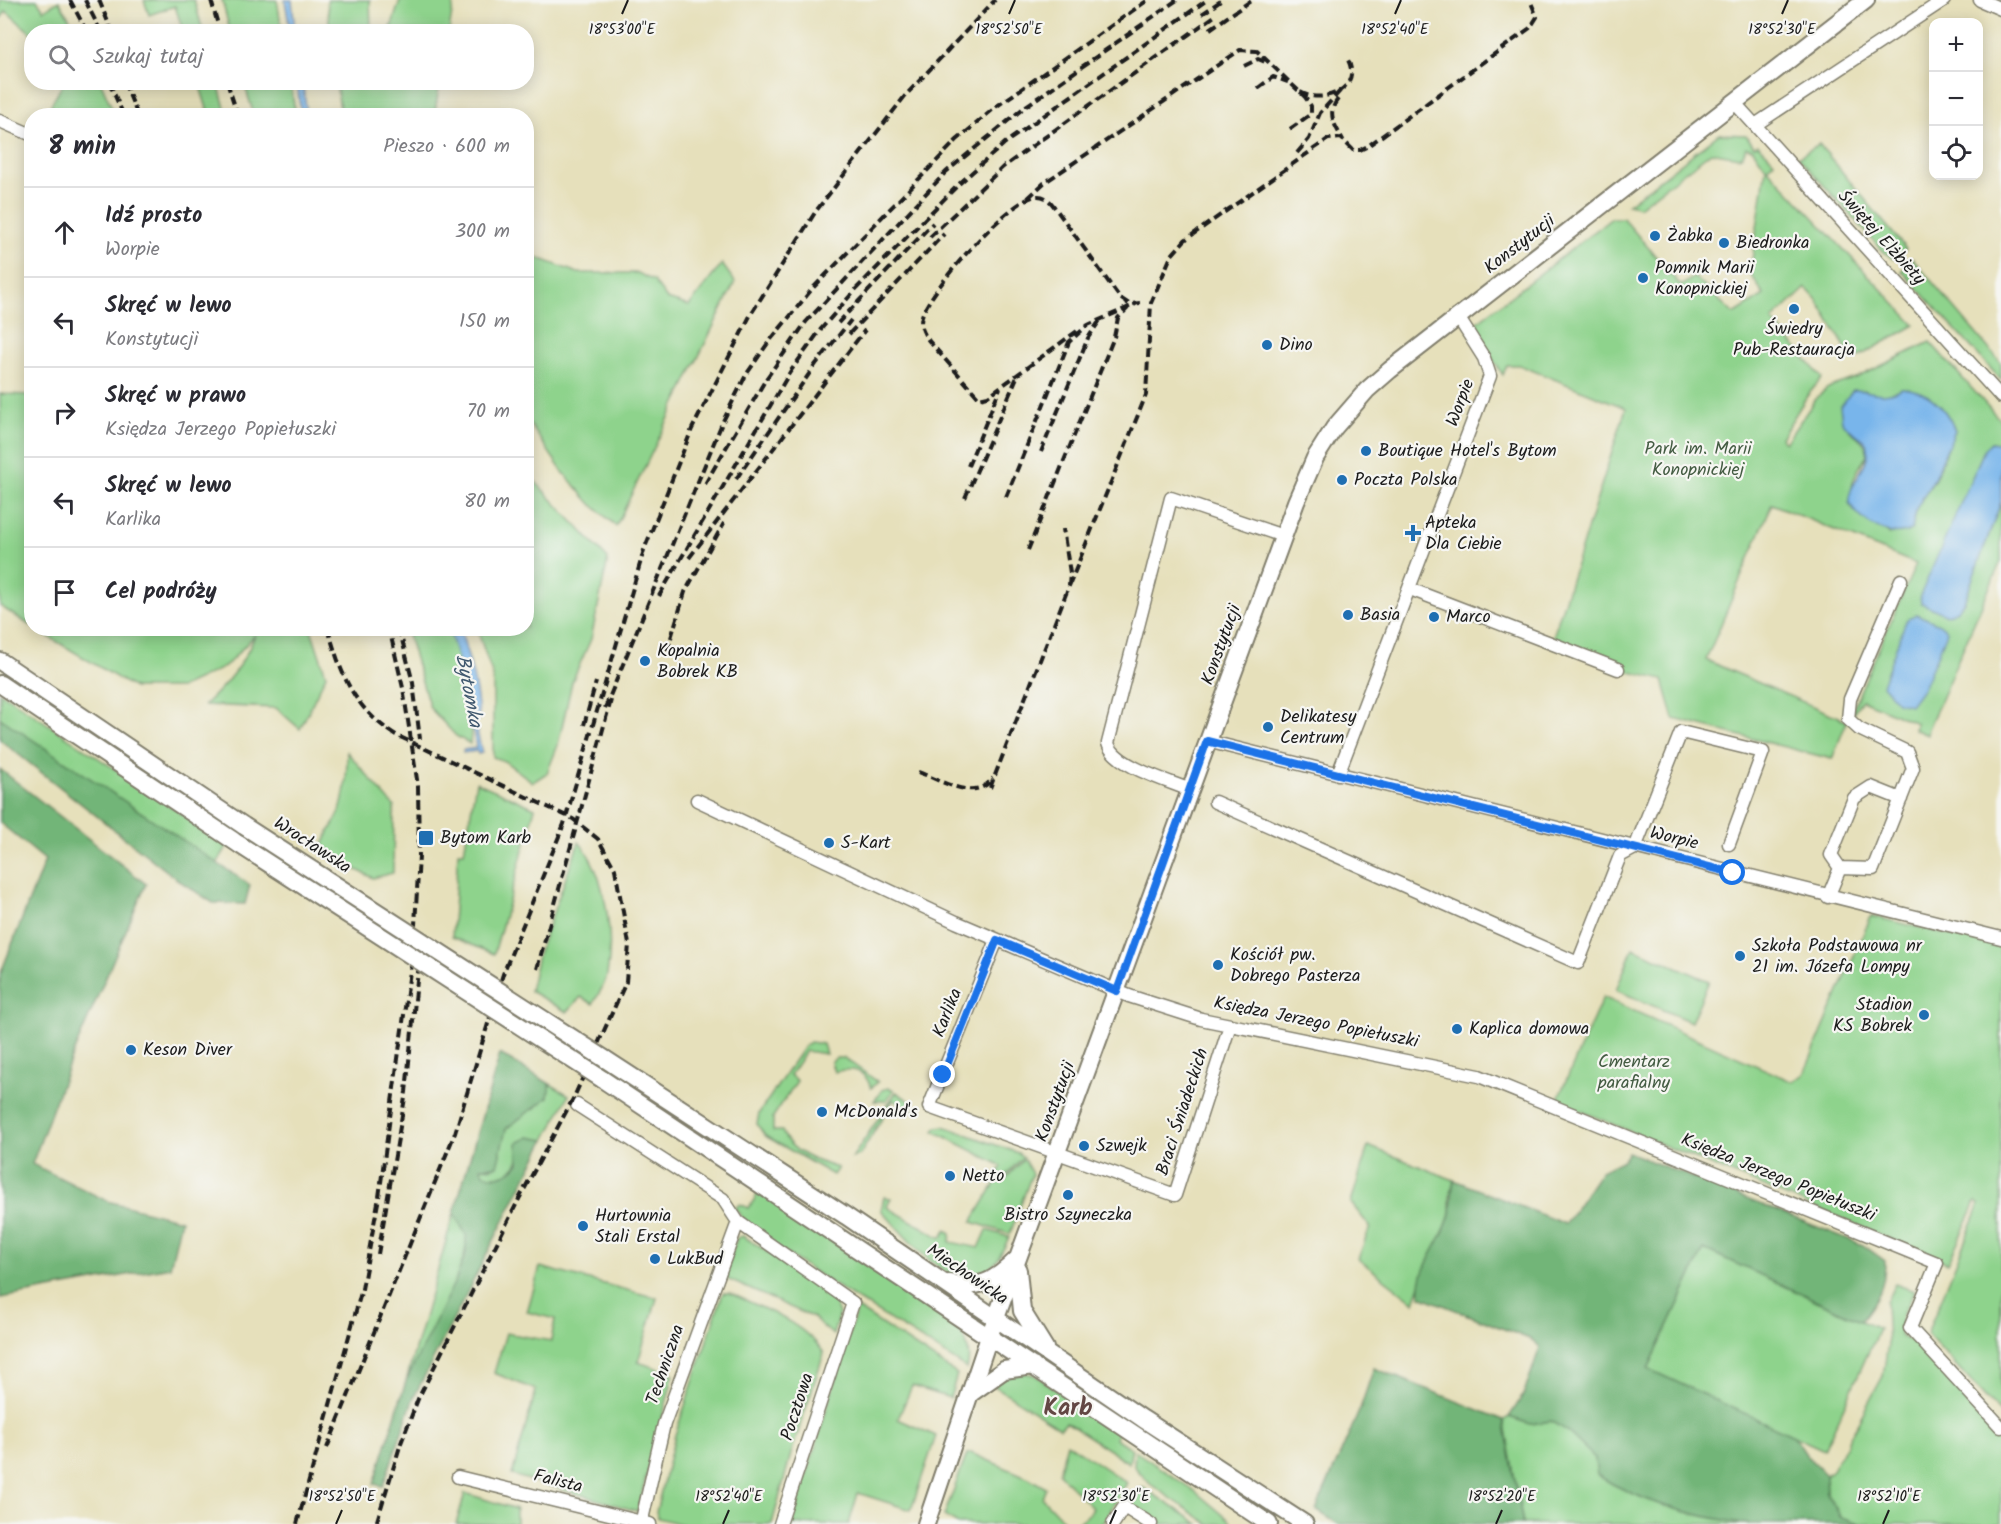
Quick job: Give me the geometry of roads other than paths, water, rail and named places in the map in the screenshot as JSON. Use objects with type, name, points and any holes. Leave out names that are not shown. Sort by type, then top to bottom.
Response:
[{"type":"main road","name":"Konstytucji","points":[[926,1524],[989,1336],[1283,536],[1315,458],[1347,411],[1390,370],[1866,0]]},
{"type":"main road","name":"Wrocławska","points":[[0,661],[244,826],[605,1059]]},
{"type":"main road","points":[[0,684],[240,845],[745,1173],[1269,1524]]},
{"type":"main road","name":"Miechowicka","points":[[605,1059],[936,1277],[1202,1458],[1305,1524]]},
{"type":"main road","points":[[936,1277],[964,1286],[982,1285],[1005,1271],[1019,1257]]},
{"type":"main road","points":[[1019,1257],[1017,1280],[1022,1311],[1048,1353]]},
{"type":"main road","points":[[970,1394],[1004,1370],[1033,1366]]},
{"type":"street","points":[[1755,125],[1944,0]]},
{"type":"street","points":[[1980,0],[2001,9]]},
{"type":"street","name":"Świętej Elżbiety","points":[[1734,102],[2001,397]]},
{"type":"street","points":[[0,121],[24,132]]},
{"type":"street","name":"Worpie","points":[[1338,774],[1490,376],[1484,358],[1458,317]]},
{"type":"street","points":[[1190,790],[1126,763],[1112,754],[1108,743],[1171,498],[1283,536]]},
{"type":"street","points":[[1839,867],[1873,869],[1913,768],[1907,752],[1859,729],[1848,719],[1850,699],[1901,580]]},
{"type":"street","points":[[1410,589],[1618,669]]},
{"type":"street","points":[[1215,802],[1578,963],[1620,856],[1635,848],[1681,732],[1763,752],[1729,844]]},
{"type":"street","name":"Worpie","points":[[1207,741],[1828,897],[2001,938]]},
{"type":"street","points":[[1839,867],[1831,855],[1854,798],[1871,787],[1901,799]]},
{"type":"street","name":"Księdza Jerzego Popiełuszki","points":[[696,800],[997,940],[1117,991],[1201,1019],[1479,1076],[1937,1263],[1910,1328],[2001,1427]]},
{"type":"street","points":[[1828,897],[1839,867]]},
{"type":"street","name":"Karlika","points":[[997,940],[929,1107],[1057,1153]]},
{"type":"street","name":"Braci Śniadeckich","points":[[1057,1153],[1175,1195],[1230,1025]]},
{"type":"street","points":[[577,1104],[723,1199],[738,1222]]},
{"type":"street","name":"Pocztowa","points":[[738,1222],[853,1303],[780,1524]]},
{"type":"street","name":"Techniczna","points":[[645,1523],[664,1424],[738,1222]]},
{"type":"street","name":"Falista","points":[[458,1477],[645,1523]]},
{"type":"street","points":[[1113,1524],[1124,1508],[1152,1524]]},
{"type":"water","points":[[285,0],[292,0],[294,24],[289,24]]},
{"type":"water","points":[[298,90],[304,90],[306,108],[300,108]]},
{"type":"water","points":[[1902,388],[1920,392],[1935,401],[1951,421],[1955,430],[1934,479],[1917,507],[1912,529],[1895,533],[1886,532],[1869,523],[1849,503],[1852,488],[1868,455],[1868,447],[1842,422],[1840,406],[1853,390],[1882,394]]},
{"type":"water","points":[[1991,442],[2001,444],[2001,502],[1964,602],[1957,610],[1947,615],[1921,603],[1920,596],[1985,448]]},
{"type":"water","points":[[1916,614],[1947,630],[1924,686],[1910,705],[1897,702],[1882,685],[1906,621]]},
{"type":"water","name":"Bytomka","points":[[451,636],[462,636],[473,674],[479,719],[475,722],[482,753],[478,754],[477,751],[463,753],[463,750],[476,748],[466,686]]},
{"type":"railway","points":[[70,0],[83,24]]},
{"type":"railway","points":[[85,0],[97,24]]},
{"type":"railway","points":[[99,0],[109,24]]},
{"type":"railway","points":[[211,0],[218,24]]},
{"type":"railway","points":[[327,1448],[455,1133],[503,974],[564,824],[644,550],[692,429],[751,314],[816,211],[905,96],[995,0]]},
{"type":"railway","points":[[605,708],[722,423],[746,375],[768,343],[813,288],[957,140],[997,106],[1148,0]]},
{"type":"railway","points":[[705,484],[766,379],[806,322],[946,172],[1026,106],[1177,0]]},
{"type":"railway","points":[[659,596],[790,372],[821,329],[856,289],[959,184],[1005,143],[1207,0]]},
{"type":"railway","points":[[1202,14],[1222,0]]},
{"type":"railway","points":[[1210,29],[1252,0]]},
{"type":"railway","points":[[1069,586],[1146,395],[1151,303],[1171,256],[1185,240],[1328,139],[1341,138],[1353,150],[1360,150],[1368,146],[1530,28],[1537,17],[1530,0]]},
{"type":"railway","points":[[930,237],[1003,167],[1216,15]]},
{"type":"railway","points":[[1028,198],[1044,183],[1240,50],[1257,51],[1305,97],[1311,106],[1311,114],[1290,129]]},
{"type":"railway","points":[[1244,66],[1258,59],[1268,63]]},
{"type":"railway","points":[[1300,92],[1319,97],[1338,92],[1350,79],[1351,70],[1348,60]]},
{"type":"railway","points":[[1258,88],[1273,77],[1288,82]]},
{"type":"railway","points":[[113,90],[120,108]]},
{"type":"railway","points":[[127,90],[135,108]]},
{"type":"railway","points":[[230,90],[235,108]]},
{"type":"railway","points":[[1297,153],[1309,139],[1320,113],[1341,90]]},
{"type":"railway","points":[[1338,99],[1334,104],[1332,115],[1343,140]]},
{"type":"railway","points":[[1077,331],[988,396],[979,398],[929,341],[921,320],[939,287],[972,247],[1009,211],[1026,200],[1038,196],[1047,199],[1053,205],[1120,298],[1129,304],[1140,303]]},
{"type":"railway","points":[[838,323],[933,223]]},
{"type":"railway","points":[[849,334],[944,234]]},
{"type":"railway","points":[[1006,497],[1069,342],[1088,325],[1136,304]]},
{"type":"railway","points":[[1028,550],[1114,337],[1118,318],[1128,308]]},
{"type":"railway","points":[[736,479],[816,364],[851,320]]},
{"type":"railway","points":[[1041,452],[1088,338],[1100,320]]},
{"type":"railway","points":[[689,558],[865,330]]},
{"type":"railway","points":[[965,498],[1017,377]]},
{"type":"railway","points":[[968,466],[1000,388]]},
{"type":"railway","points":[[667,651],[685,592],[724,523]]},
{"type":"railway","points":[[990,788],[1069,586],[1070,573],[1063,529]]},
{"type":"railway","points":[[330,636],[338,661],[351,689],[359,702],[381,725],[396,735],[573,819],[598,839],[615,869],[629,944],[626,982],[574,1097],[519,1199],[418,1399],[401,1443],[376,1524]]},
{"type":"railway","points":[[297,1524],[362,1289],[379,1197],[414,942],[419,856],[418,786],[403,688],[391,636]]},
{"type":"railway","points":[[401,636],[413,683],[420,739]]},
{"type":"railway","points":[[584,725],[596,682]]},
{"type":"railway","points":[[537,969],[611,700]]},
{"type":"railway","points":[[918,772],[947,784],[967,789],[977,789],[986,785],[993,778]]},
{"type":"railway","points":[[378,1254],[406,1092],[418,970]]},
{"type":"place","name":"Żabka","points":[[1655,236]]},
{"type":"place","name":"Biedronka","points":[[1724,243]]},
{"type":"place","name":"Pomnik Marii Konopnickiej","points":[[1643,278]]},
{"type":"place","name":"Świedry Pub-Restauracja","points":[[1794,309]]},
{"type":"place","name":"Dino","points":[[1267,345]]},
{"type":"place","name":"Boutique Hotel's Bytom","points":[[1366,451]]},
{"type":"place","name":"Poczta Polska","points":[[1342,480]]},
{"type":"place","name":"Apteka Dla Ciebie","points":[[1413,533]]},
{"type":"place","name":"Basia","points":[[1348,615]]},
{"type":"place","name":"Marco","points":[[1434,617]]},
{"type":"place","name":"Kopalnia Bobrek KB","points":[[645,661]]},
{"type":"place","name":"Delikatesy Centrum","points":[[1268,727]]},
{"type":"place","name":"Bytom Karb","points":[[426,838]]},
{"type":"place","name":"S-Kart","points":[[829,843]]},
{"type":"place","name":"Szkoła Podstawowa nr 21 im. Józefa Lompy","points":[[1740,956]]},
{"type":"place","name":"Kościół pw. Dobrego Pasterza","points":[[1218,965]]},
{"type":"place","name":"Stadion KS Bobrek","points":[[1924,1015]]},
{"type":"place","name":"Kaplica domowa","points":[[1457,1029]]},
{"type":"place","name":"Keson Diver","points":[[131,1050]]},
{"type":"place","name":"McDonald's","points":[[822,1112]]},
{"type":"place","name":"Szwejk","points":[[1084,1146]]},
{"type":"place","name":"Netto","points":[[950,1176]]},
{"type":"place","name":"Bistro Szyneczka","points":[[1068,1195]]},
{"type":"place","name":"Hurtownia Stali Erstal","points":[[583,1226]]},
{"type":"place","name":"LukBud","points":[[655,1259]]},
{"type":"district","name":"Karb","points":[[1068,1408]]},
{"type":"park label","name":"Park im. Marii Konopnickiej","points":[[1698,459]]},
{"type":"park label","name":"Cmentarz parafialny","points":[[1634,1072]]}]
